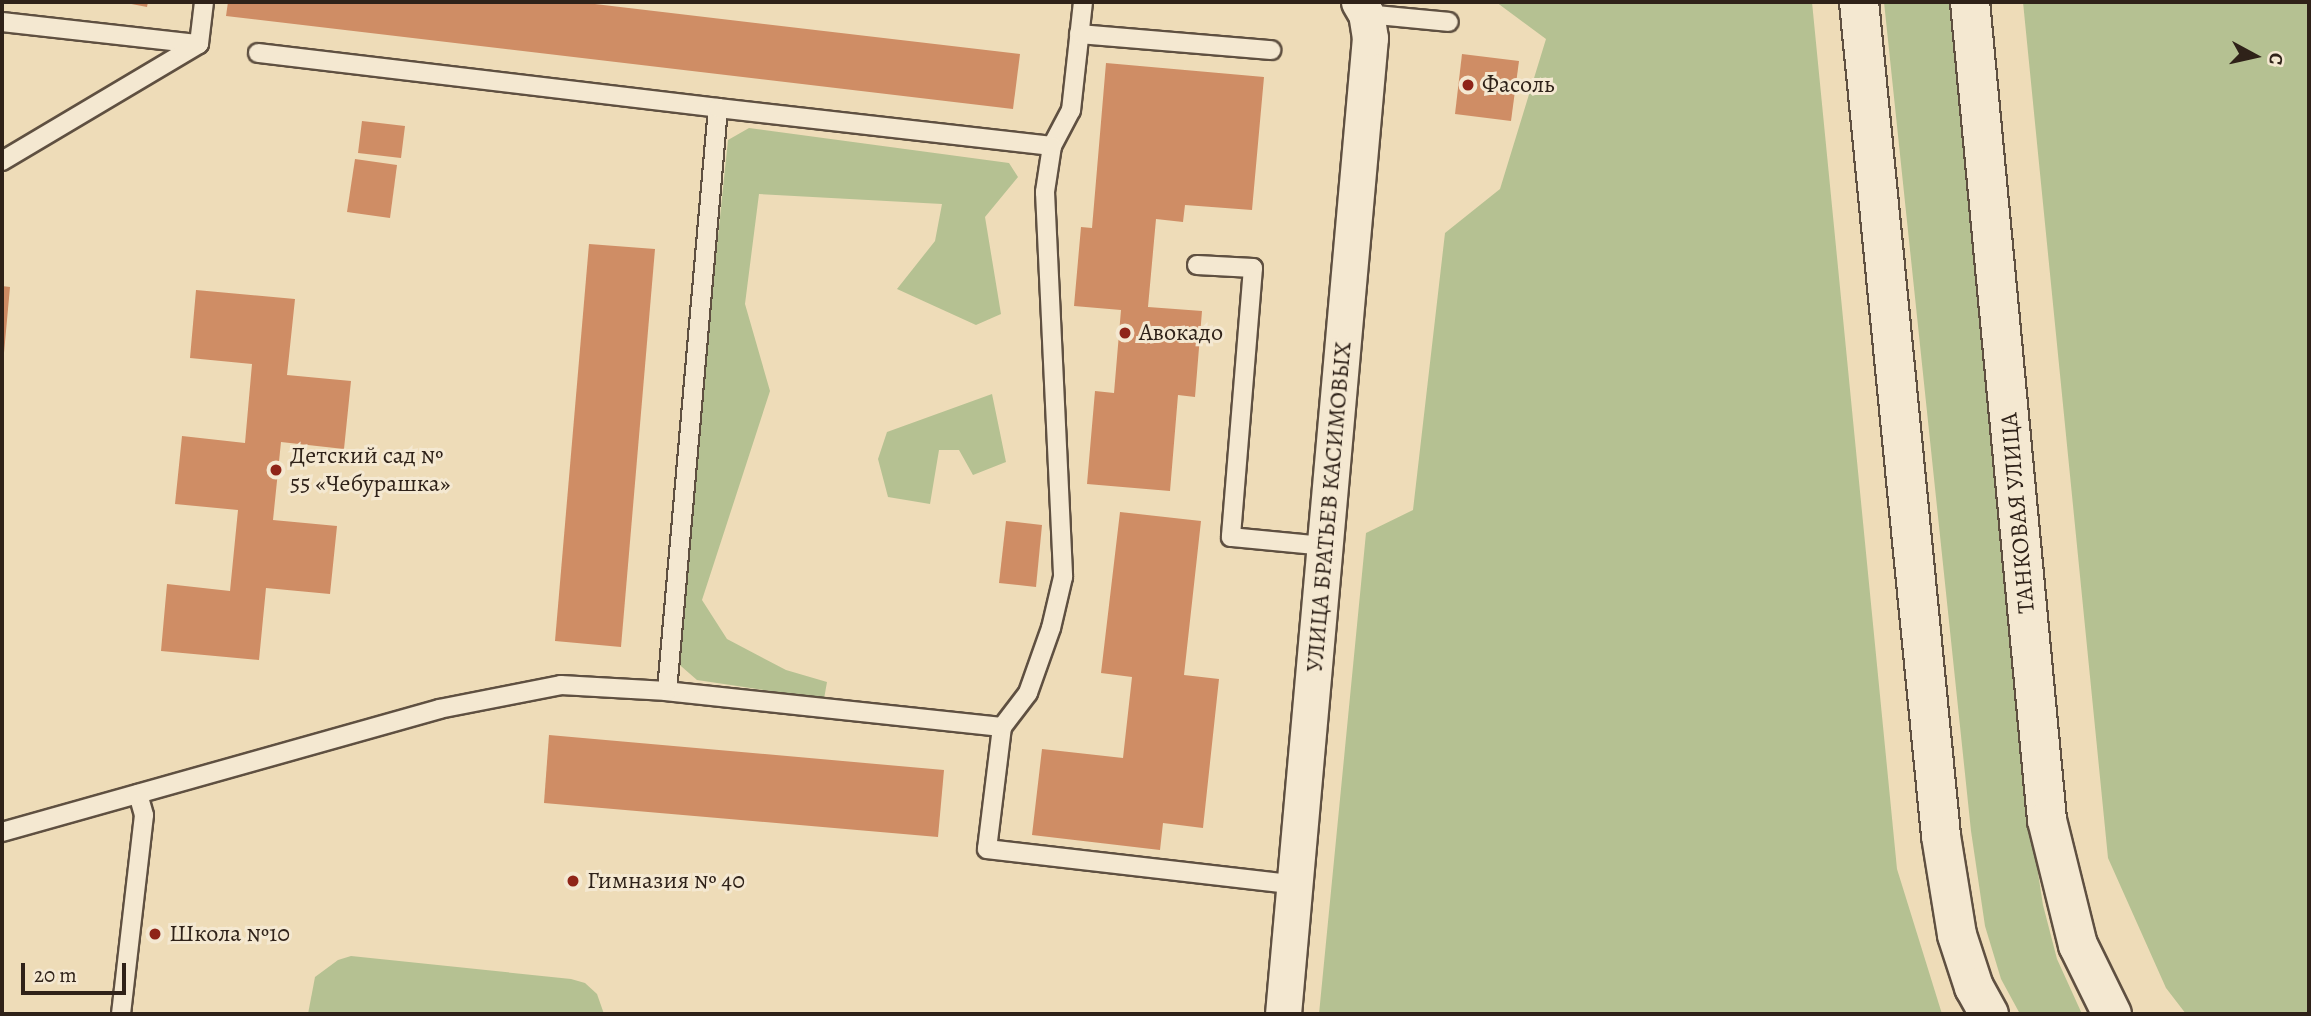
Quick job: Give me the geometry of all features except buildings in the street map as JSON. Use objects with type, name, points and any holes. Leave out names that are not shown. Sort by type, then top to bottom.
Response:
[{"type":"main road","points":[[1859,2],[1941,836],[1957,935],[1974,987],[1989,1014]]},
{"type":"main road","name":"ТАНКОВАЯ УЛИЦА","points":[[1970,2],[2047,820],[2078,945],[2112,1014]]},
{"type":"street","name":"УЛИЦА БРАТЬЕВ КАСИМОВЫХ","points":[[1283,1014],[1370,38],[1363,8]]},
{"type":"lane","points":[[199,44],[204,2]]},
{"type":"lane","points":[[1083,2],[1071,110],[1052,146],[1045,192],[1063,577],[1051,628],[1028,692],[1002,727],[987,849],[1296,885]]},
{"type":"lane","points":[[1363,8],[1449,22]]},
{"type":"lane","points":[[2,22],[199,44]]},
{"type":"lane","points":[[1079,34],[1271,50]]},
{"type":"lane","points":[[2,161],[199,44]]},
{"type":"lane","points":[[258,53],[1052,146]]},
{"type":"lane","points":[[667,691],[718,108]]},
{"type":"lane","points":[[1197,265],[1253,268],[1231,537],[1325,546]]},
{"type":"lane","points":[[2,832],[439,709],[561,685],[667,691],[1002,727]]},
{"type":"lane","points":[[121,1014],[144,815],[138,794]]},
{"type":"green space","points":[[1496,2],[1812,2],[1897,869],[1942,1014],[1319,1014],[1366,533],[1413,510],[1445,233],[1500,189],[1546,39]]},
{"type":"green space","points":[[1884,2],[1949,2],[2030,821],[2043,905],[2057,959],[2082,1014],[2020,1014],[2001,979],[1985,926],[1971,831]]},
{"type":"green space","points":[[2023,2],[2309,2],[2309,1014],[2186,1014],[2166,988],[2108,858]]},
{"type":"green space","points":[[749,128],[1009,163],[1018,177],[985,217],[1001,314],[976,325],[897,289],[935,241],[942,204],[759,194],[745,304],[770,391],[702,600],[727,639],[786,670],[827,682],[824,699],[697,680],[674,660],[728,140]]},
{"type":"green space","points":[[992,394],[1006,462],[973,475],[959,450],[939,450],[930,504],[888,497],[878,459],[887,432]]},
{"type":"green space","points":[[351,956],[571,979],[585,983],[597,994],[604,1014],[308,1014],[315,977],[338,960]]},
{"type":"place","name":"Фасоль","points":[[1468,85]]},
{"type":"place","name":"Авокадо","points":[[1125,333]]},
{"type":"place","name":"Детский сад № 55 «Чебурашка»","points":[[276,470]]},
{"type":"place","name":"Гимназия № 40","points":[[573,881]]},
{"type":"place","name":"Школа №10","points":[[155,934]]}]
